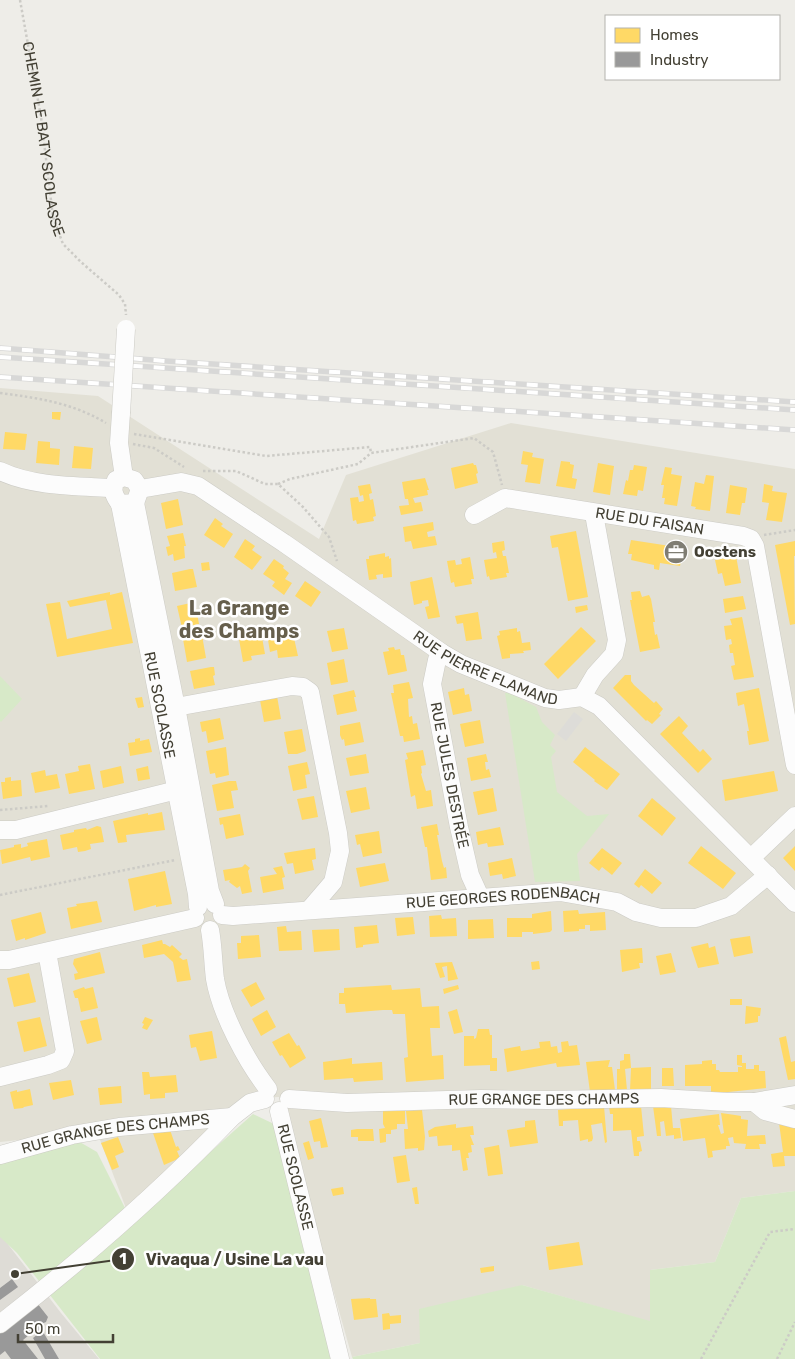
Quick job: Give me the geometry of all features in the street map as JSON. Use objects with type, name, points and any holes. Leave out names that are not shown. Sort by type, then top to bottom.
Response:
[{"type":"street","points":[[0,471],[20,478],[52,484],[118,482],[134,480],[132,499],[116,499],[118,482],[126,329]]},
{"type":"street","name":"RUE PIERRE FLAMAND","points":[[132,499],[181,482],[198,486],[284,543],[442,653],[461,664],[545,698],[559,700],[582,698],[599,706],[795,903]]},
{"type":"street","points":[[474,515],[505,498]]},
{"type":"street","name":"RUE DU FAISAN","points":[[505,498],[594,514],[743,536],[750,539]]},
{"type":"street","name":"RUE SCOLASSE","points":[[132,499],[176,707],[210,890],[208,911]]},
{"type":"street","name":"RUE SCOLASSE","points":[[132,499],[177,790],[197,894],[208,911]]},
{"type":"street","points":[[582,698],[595,675],[614,654],[617,640],[594,514]]},
{"type":"street","points":[[750,539],[755,546],[795,765]]},
{"type":"street","name":"RUE JULES DESTRÉE","points":[[442,653],[438,660],[432,684],[459,827],[470,875],[480,897]]},
{"type":"street","points":[[176,707],[292,686],[303,686],[310,692],[340,851],[333,882],[309,910]]},
{"type":"street","points":[[0,830],[16,830],[177,790]]},
{"type":"street","points":[[751,858],[795,816]]},
{"type":"street","name":"RUE GEORGES RODENBACH","points":[[0,960],[9,960],[46,952],[208,911],[233,916],[560,892],[617,902],[636,912],[661,918],[696,918],[732,906],[768,875]]},
{"type":"street","points":[[208,911],[220,923],[210,930],[215,980],[226,1018],[260,1079],[266,1094]]},
{"type":"street","points":[[0,1078],[61,1060],[65,1052],[46,952]]},
{"type":"street","points":[[0,1324],[124,1223],[232,1117],[250,1103],[266,1094],[273,1086],[279,1086],[288,1093],[284,1105]]},
{"type":"street","points":[[754,1102],[795,1095]]},
{"type":"street","name":"RUE GRANGE DES CHAMPS","points":[[284,1105],[661,1098],[754,1102],[765,1111],[795,1119]]},
{"type":"street","name":"RUE SCOLASSE","points":[[284,1105],[340,1359]]},
{"type":"street","name":"RUE GRANGE DES CHAMPS","points":[[0,1155],[72,1135],[119,1127],[232,1117]]},
{"type":"path","name":"CHEMIN LE BATY SCOLASSE","points":[[20,0],[41,117],[53,217],[63,244],[119,295],[125,304],[126,329]]},
{"type":"path","points":[[0,394],[47,400],[74,407],[119,437],[154,448],[184,468]]},
{"type":"path","points":[[119,437],[266,456],[370,447],[371,453]]},
{"type":"path","points":[[200,472],[236,471],[265,484],[278,484],[290,479],[358,464],[371,453],[474,438],[493,452],[505,498]]},
{"type":"path","points":[[278,484],[303,507],[329,536],[337,563]]},
{"type":"path","points":[[750,539],[795,530]]},
{"type":"path","points":[[0,895],[190,857]]},
{"type":"path","points":[[701,1359],[770,1232],[795,1230]]},
{"type":"path","points":[[777,1359],[795,1322]]},
{"type":"shaded area","points":[[0,388],[98,396],[319,539],[346,475],[511,423],[795,469],[795,1191],[741,1198],[715,1262],[650,1270],[651,1322],[522,1285],[420,1343],[352,1357],[279,1097],[252,1098],[127,1211],[97,1132],[0,1142]]},
{"type":"shaded area","points":[[574,712],[583,719],[566,741],[557,734]]},
{"type":"shaded area","points":[[0,1234],[61,1313],[99,1359],[0,1359]]},
{"type":"green space","points":[[0,676],[22,699],[1,722],[0,721]]},
{"type":"green space","points":[[505,693],[510,693],[536,707],[542,722],[555,735],[550,745],[556,751],[551,757],[557,792],[587,816],[609,814],[577,854],[580,881],[535,882]]},
{"type":"green space","points":[[253,1114],[274,1124],[333,1359],[100,1359],[17,1253],[0,1237],[0,1163],[78,1141],[97,1152],[132,1222]]},
{"type":"green space","points":[[795,1191],[795,1359],[353,1359],[352,1357],[420,1343],[419,1309],[522,1285],[650,1321],[650,1270],[715,1262],[741,1198]]},
{"type":"building: Homes","points":[[52,412],[61,412],[60,420],[52,419]]},
{"type":"building: Homes","points":[[5,432],[27,434],[25,450],[3,449]]},
{"type":"building: Homes","points":[[38,441],[50,442],[50,448],[60,449],[59,465],[36,463]]},
{"type":"building: Homes","points":[[74,446],[93,448],[91,469],[72,468]]},
{"type":"building: Homes","points":[[523,451],[533,453],[532,457],[544,459],[540,484],[525,482],[528,465],[521,464]]},
{"type":"building: Homes","points":[[561,461],[570,462],[570,464],[574,465],[572,478],[577,479],[575,489],[556,486]]},
{"type":"building: Homes","points":[[473,463],[476,465],[478,473],[476,474],[478,483],[455,489],[451,468]]},
{"type":"building: Homes","points":[[598,463],[614,466],[610,495],[593,492]]},
{"type":"building: Homes","points":[[634,465],[647,467],[643,491],[638,490],[637,496],[623,494],[626,480],[628,481],[630,470],[633,470]]},
{"type":"building: Homes","points":[[665,467],[672,468],[671,474],[682,476],[677,506],[664,504],[665,498],[662,498],[664,485],[661,485]]},
{"type":"building: Homes","points":[[706,475],[714,476],[710,511],[695,509],[696,507],[691,506],[695,482],[704,484]]},
{"type":"building: Homes","points":[[425,478],[429,490],[427,490],[428,495],[413,498],[415,503],[421,502],[423,511],[401,515],[399,506],[409,505],[408,499],[405,499],[402,482]]},
{"type":"building: Homes","points":[[370,484],[372,493],[369,494],[370,500],[373,499],[376,516],[373,517],[374,521],[357,524],[356,520],[353,521],[350,498],[358,497],[359,502],[364,501],[363,495],[360,496],[358,486]]},
{"type":"building: Homes","points":[[764,484],[773,486],[772,491],[787,493],[782,522],[766,520],[769,503],[762,502]]},
{"type":"building: Homes","points":[[730,485],[747,488],[745,503],[742,503],[740,515],[726,513]]},
{"type":"building: Homes","points":[[178,499],[183,525],[166,529],[161,503]]},
{"type":"building: Homes","points":[[215,518],[223,524],[221,526],[233,534],[224,548],[204,535]]},
{"type":"building: Homes","points":[[433,522],[434,530],[427,532],[428,537],[435,536],[437,545],[413,549],[411,541],[405,542],[403,527]]},
{"type":"building: Homes","points":[[576,531],[588,597],[568,601],[558,547],[552,548],[550,536]]},
{"type":"building: Homes","points":[[183,533],[186,546],[184,546],[185,558],[174,561],[173,554],[168,556],[166,547],[170,546],[167,536]]},
{"type":"building: Homes","points":[[245,539],[255,546],[252,550],[262,557],[252,570],[234,557]]},
{"type":"building: Homes","points":[[631,540],[683,548],[680,566],[660,563],[659,570],[654,569],[654,565],[631,560],[632,554],[628,554]]},
{"type":"building: Homes","points":[[504,541],[505,550],[502,551],[503,556],[506,556],[509,573],[506,573],[507,577],[490,580],[489,576],[487,577],[484,560],[497,558],[496,552],[493,553],[492,543]]},
{"type":"building: Homes","points":[[795,541],[795,624],[790,625],[775,545]]},
{"type":"building: Homes","points":[[385,553],[385,557],[389,556],[389,559],[391,558],[392,577],[383,578],[383,574],[376,575],[377,579],[369,580],[366,559],[369,559],[369,556]]},
{"type":"building: Homes","points":[[736,556],[741,583],[725,586],[722,573],[718,574],[715,560]]},
{"type":"building: Homes","points":[[470,557],[474,579],[471,579],[472,584],[455,587],[454,582],[451,583],[447,561],[455,560],[456,565],[462,564],[461,559]]},
{"type":"building: Homes","points":[[274,559],[284,566],[283,568],[289,573],[285,579],[292,583],[284,595],[272,586],[275,582],[263,574]]},
{"type":"building: Homes","points":[[209,562],[210,570],[202,571],[201,563]]},
{"type":"building: Homes","points":[[193,569],[197,587],[175,591],[172,573]]},
{"type":"building: Homes","points":[[432,577],[440,617],[428,619],[425,607],[429,606],[428,600],[414,605],[410,582]]},
{"type":"building: Homes","points":[[305,581],[321,592],[311,607],[295,596]]},
{"type":"building: Homes","points":[[640,591],[642,597],[649,595],[651,599],[655,635],[657,634],[660,648],[640,652],[630,600],[632,600],[631,592]]},
{"type":"building: Homes","points":[[110,592],[110,595],[122,592],[133,643],[57,657],[46,604],[60,602],[67,639],[112,629],[106,600],[70,607],[67,601]]},
{"type":"building: Homes","points":[[743,596],[746,609],[725,613],[723,599]]},
{"type":"building: Homes","points":[[195,602],[199,624],[182,628],[177,606]]},
{"type":"building: Homes","points":[[587,605],[588,610],[576,613],[575,607]]},
{"type":"building: Homes","points":[[478,612],[482,639],[466,641],[463,623],[457,624],[455,616]]},
{"type":"building: Homes","points":[[742,617],[754,677],[734,680],[731,666],[735,665],[733,653],[730,653],[729,645],[732,644],[731,639],[726,640],[724,626],[732,625],[730,619]]},
{"type":"building: Homes","points":[[581,627],[596,641],[558,679],[544,664]]},
{"type":"building: Homes","points":[[344,628],[348,649],[332,652],[327,631]]},
{"type":"building: Homes","points":[[517,628],[517,632],[520,631],[522,643],[530,642],[531,650],[523,651],[524,653],[510,654],[510,658],[502,659],[497,636],[500,635],[499,631]]},
{"type":"building: Homes","points":[[202,635],[206,658],[187,662],[183,639]]},
{"type":"building: Homes","points":[[262,637],[265,654],[251,656],[252,660],[243,662],[239,639]]},
{"type":"building: Homes","points":[[294,638],[298,656],[278,658],[277,650],[270,652],[268,640],[275,639],[275,641]]},
{"type":"building: Homes","points":[[394,647],[395,650],[400,649],[401,655],[404,655],[407,671],[388,675],[383,652],[389,651],[388,648]]},
{"type":"building: Homes","points":[[344,659],[348,682],[331,685],[327,663]]},
{"type":"building: Homes","points":[[214,667],[215,685],[194,689],[190,671]]},
{"type":"building: Homes","points":[[625,675],[631,675],[631,681],[634,685],[654,703],[656,701],[663,709],[659,714],[661,715],[652,724],[646,721],[613,688]]},
{"type":"building: Homes","points":[[409,682],[413,698],[408,699],[409,717],[412,716],[413,724],[417,723],[420,739],[404,742],[403,736],[400,736],[391,693],[394,693],[393,685]]},
{"type":"building: Homes","points":[[464,688],[465,695],[469,694],[472,711],[453,715],[448,692]]},
{"type":"building: Homes","points":[[759,688],[769,741],[749,745],[747,731],[749,731],[744,704],[738,706],[736,693]]},
{"type":"building: Homes","points":[[354,690],[357,711],[337,715],[333,695]]},
{"type":"building: Homes","points":[[277,696],[281,719],[264,722],[260,700]]},
{"type":"building: Homes","points":[[142,697],[144,707],[138,708],[135,698]]},
{"type":"building: Homes","points":[[679,716],[688,726],[682,733],[700,752],[703,749],[712,759],[698,773],[660,734]]},
{"type":"building: Homes","points":[[220,718],[224,739],[208,743],[206,731],[202,732],[200,722]]},
{"type":"building: Homes","points":[[480,720],[484,743],[465,747],[460,724]]},
{"type":"building: Homes","points":[[360,722],[364,742],[345,746],[344,739],[342,740],[340,735],[340,726]]},
{"type":"building: Homes","points":[[302,729],[306,751],[288,754],[284,732]]},
{"type":"building: Homes","points":[[140,738],[140,741],[149,739],[152,752],[130,756],[128,743],[135,742],[135,739]]},
{"type":"building: Homes","points":[[226,747],[229,775],[216,778],[215,773],[210,774],[206,751]]},
{"type":"building: Homes","points":[[585,747],[620,774],[607,790],[573,762]]},
{"type":"building: Homes","points":[[423,750],[426,765],[421,766],[421,774],[426,791],[431,790],[433,806],[417,809],[415,795],[411,797],[405,760],[408,759],[406,753]]},
{"type":"building: Homes","points":[[366,754],[369,773],[350,776],[346,758]]},
{"type":"building: Homes","points":[[486,754],[488,762],[485,762],[486,770],[489,769],[491,777],[471,781],[467,758]]},
{"type":"building: Homes","points":[[307,762],[310,774],[305,775],[307,788],[293,791],[288,766]]},
{"type":"building: Homes","points":[[90,764],[95,789],[69,794],[65,774],[79,771],[78,766]]},
{"type":"building: Homes","points":[[121,766],[124,783],[103,788],[100,771]]},
{"type":"building: Homes","points":[[148,766],[150,779],[138,781],[136,769]]},
{"type":"building: Homes","points":[[45,770],[46,776],[57,774],[60,788],[35,793],[31,773]]},
{"type":"building: Homes","points":[[774,771],[778,791],[725,801],[722,780]]},
{"type":"building: Homes","points":[[11,777],[11,781],[21,780],[22,796],[3,799],[1,782],[5,782],[5,778]]},
{"type":"building: Homes","points":[[236,781],[238,790],[231,791],[234,808],[217,811],[212,785]]},
{"type":"building: Homes","points":[[366,787],[370,809],[351,813],[346,791]]},
{"type":"building: Homes","points":[[493,788],[497,811],[478,815],[473,792]]},
{"type":"building: Homes","points":[[314,796],[318,817],[302,820],[297,799]]},
{"type":"building: Homes","points":[[652,798],[676,818],[662,836],[638,816]]},
{"type":"building: Homes","points":[[162,812],[165,830],[126,835],[127,842],[118,843],[113,821],[148,813],[148,815]]},
{"type":"building: Homes","points":[[240,814],[244,835],[226,839],[223,824],[220,825],[219,818]]},
{"type":"building: Homes","points":[[437,824],[439,835],[437,835],[444,868],[446,867],[447,878],[431,880],[427,847],[425,847],[421,827]]},
{"type":"building: Homes","points":[[97,826],[101,827],[104,842],[90,844],[91,849],[85,851],[78,852],[77,847],[63,850],[60,835],[74,832],[74,830],[86,828],[87,830]]},
{"type":"building: Homes","points":[[500,827],[504,845],[488,847],[487,843],[478,845],[476,832]]},
{"type":"building: Homes","points":[[379,831],[382,853],[363,857],[360,844],[357,845],[355,835]]},
{"type":"building: Homes","points":[[47,839],[50,857],[31,861],[30,857],[2,864],[0,850],[21,844],[21,848],[28,846],[27,843]]},
{"type":"building: Homes","points":[[701,846],[736,873],[723,889],[688,863]]},
{"type":"building: Homes","points":[[795,846],[795,871],[783,858]]},
{"type":"building: Homes","points":[[315,848],[316,859],[312,860],[314,870],[295,874],[293,863],[287,864],[284,853]]},
{"type":"building: Homes","points":[[602,848],[622,863],[612,875],[602,867],[599,871],[589,863]]},
{"type":"building: Homes","points":[[512,858],[516,876],[503,879],[502,874],[490,876],[488,863]]},
{"type":"building: Homes","points":[[385,863],[389,881],[360,887],[356,868]]},
{"type":"building: Homes","points":[[245,864],[250,868],[248,871],[252,892],[242,894],[240,886],[237,888],[229,882],[230,880],[225,881],[223,870],[242,867]]},
{"type":"building: Homes","points":[[282,866],[285,877],[282,878],[284,889],[263,893],[260,877],[277,874],[273,868]]},
{"type":"building: Homes","points":[[645,869],[662,883],[652,894],[641,885],[639,888],[634,884]]},
{"type":"building: Homes","points":[[165,871],[172,904],[156,907],[156,905],[134,911],[128,879]]},
{"type":"building: Homes","points":[[97,901],[102,922],[71,929],[67,908],[77,906],[76,904]]},
{"type":"building: Homes","points":[[578,910],[579,914],[605,912],[606,930],[590,931],[590,925],[585,925],[585,929],[579,929],[579,931],[564,932],[563,911]]},
{"type":"building: Homes","points":[[551,911],[552,930],[550,932],[533,934],[533,932],[522,932],[522,937],[507,937],[507,918],[532,918],[532,914]]},
{"type":"building: Homes","points":[[41,912],[46,933],[16,941],[11,920]]},
{"type":"building: Homes","points":[[441,915],[442,919],[456,918],[457,936],[430,937],[429,916]]},
{"type":"building: Homes","points":[[413,917],[415,934],[397,936],[395,918]]},
{"type":"building: Homes","points":[[493,919],[494,938],[468,939],[468,920]]},
{"type":"building: Homes","points":[[377,925],[379,943],[356,948],[354,927]]},
{"type":"building: Homes","points":[[286,926],[287,932],[301,931],[302,950],[279,951],[277,927]]},
{"type":"building: Homes","points":[[339,929],[340,950],[314,952],[312,930]]},
{"type":"building: Homes","points":[[259,935],[261,957],[238,959],[237,943],[241,943],[241,936]]},
{"type":"building: Homes","points":[[750,936],[753,953],[734,957],[730,939]]},
{"type":"building: Homes","points":[[162,940],[163,944],[170,947],[172,945],[182,954],[179,957],[183,960],[187,959],[191,980],[177,982],[173,962],[164,954],[144,958],[142,945]]},
{"type":"building: Homes","points":[[708,943],[709,948],[715,946],[719,964],[698,968],[691,947]]},
{"type":"building: Homes","points":[[642,948],[643,963],[639,963],[640,968],[622,972],[620,950]]},
{"type":"building: Homes","points":[[100,952],[105,973],[75,980],[74,974],[78,973],[73,964],[74,959]]},
{"type":"building: Homes","points":[[671,953],[676,972],[660,975],[656,956]]},
{"type":"building: Homes","points":[[539,961],[540,969],[532,970],[531,962]]},
{"type":"building: Homes","points":[[452,962],[458,979],[448,981],[447,966],[442,967],[445,977],[440,978],[435,963]]},
{"type":"building: Homes","points":[[29,973],[36,1002],[14,1007],[7,978]]},
{"type":"building: Homes","points":[[256,982],[265,999],[251,1007],[241,990]]},
{"type":"building: Homes","points":[[391,985],[392,990],[420,988],[422,1007],[439,1006],[440,1028],[430,1028],[432,1056],[443,1055],[444,1079],[406,1082],[404,1058],[408,1057],[405,1014],[393,1014],[392,1010],[346,1013],[345,1004],[339,1004],[339,993],[344,993],[344,988]]},
{"type":"building: Homes","points":[[458,985],[459,989],[444,994],[443,989]]},
{"type":"building: Homes","points":[[84,987],[85,989],[93,987],[98,1008],[81,1012],[78,998],[75,998],[73,991]]},
{"type":"building: Homes","points":[[730,999],[742,999],[742,1005],[730,1005]]},
{"type":"building: Homes","points":[[746,1006],[761,1008],[758,1022],[745,1024]]},
{"type":"building: Homes","points":[[457,1009],[463,1032],[454,1034],[448,1012]]},
{"type":"building: Homes","points":[[267,1010],[276,1027],[261,1036],[252,1019]]},
{"type":"building: Homes","points":[[40,1017],[47,1046],[24,1052],[17,1022]]},
{"type":"building: Homes","points":[[97,1017],[102,1040],[87,1044],[80,1021]]},
{"type":"building: Homes","points":[[145,1017],[153,1020],[147,1030],[142,1028]]},
{"type":"building: Homes","points":[[478,1029],[489,1029],[490,1035],[492,1035],[492,1058],[497,1058],[497,1071],[490,1071],[490,1065],[464,1066],[464,1036],[474,1036],[474,1039],[476,1038]]},
{"type":"building: Homes","points":[[212,1031],[217,1058],[200,1061],[196,1047],[191,1048],[189,1035]]},
{"type":"building: Homes","points":[[289,1033],[297,1046],[299,1045],[306,1058],[290,1068],[272,1042]]},
{"type":"building: Homes","points":[[786,1036],[791,1062],[795,1061],[795,1079],[788,1080],[779,1038]]},
{"type":"building: Homes","points":[[550,1041],[551,1047],[557,1046],[558,1053],[562,1052],[561,1042],[568,1041],[569,1046],[577,1045],[580,1065],[557,1067],[556,1063],[507,1072],[504,1049],[520,1046],[521,1051],[540,1048],[539,1042]]},
{"type":"building: Homes","points":[[624,1054],[630,1054],[631,1068],[625,1069],[627,1090],[617,1090],[617,1069],[620,1069],[620,1061],[624,1060]]},
{"type":"building: Homes","points":[[737,1055],[742,1055],[742,1063],[746,1063],[746,1069],[754,1069],[754,1065],[759,1065],[759,1071],[765,1071],[766,1088],[711,1093],[711,1086],[685,1086],[685,1065],[702,1064],[702,1061],[712,1060],[712,1064],[716,1064],[716,1070],[720,1072],[738,1072],[738,1067],[742,1066],[737,1065]]},
{"type":"building: Homes","points":[[352,1058],[352,1064],[382,1062],[383,1080],[354,1082],[353,1078],[324,1080],[323,1062]]},
{"type":"building: Homes","points":[[610,1060],[608,1067],[612,1067],[615,1090],[590,1092],[586,1062]]},
{"type":"building: Homes","points":[[651,1067],[651,1090],[630,1090],[631,1068]]},
{"type":"building: Homes","points":[[662,1068],[673,1068],[674,1086],[662,1086]]},
{"type":"building: Homes","points":[[142,1072],[149,1072],[150,1077],[176,1075],[178,1092],[165,1093],[165,1098],[150,1099],[150,1094],[144,1095]]},
{"type":"building: Homes","points":[[71,1080],[74,1095],[53,1100],[49,1083]]},
{"type":"building: Homes","points":[[121,1086],[122,1103],[100,1105],[98,1088]]},
{"type":"building: Homes","points":[[30,1089],[33,1105],[14,1109],[10,1092]]},
{"type":"building: Homes","points":[[604,1106],[607,1142],[605,1143],[602,1123],[591,1125],[593,1138],[592,1141],[588,1142],[588,1139],[580,1141],[578,1120],[563,1121],[563,1126],[559,1126],[558,1110]]},
{"type":"building: Homes","points":[[609,1106],[641,1106],[644,1136],[637,1137],[642,1151],[639,1152],[639,1156],[634,1156],[631,1130],[613,1131],[613,1114],[610,1114]]},
{"type":"building: Homes","points":[[653,1106],[671,1106],[673,1128],[680,1128],[681,1138],[674,1139],[674,1135],[666,1136],[664,1121],[660,1122],[661,1136],[657,1136]]},
{"type":"building: Homes","points":[[422,1110],[425,1137],[424,1150],[418,1151],[418,1148],[405,1149],[404,1129],[408,1129],[406,1111]]},
{"type":"building: Homes","points":[[383,1111],[405,1111],[405,1124],[397,1124],[397,1129],[391,1130],[391,1134],[386,1134],[386,1142],[380,1143],[379,1129],[385,1128],[383,1124]]},
{"type":"building: Homes","points":[[721,1113],[741,1116],[741,1119],[748,1120],[747,1136],[765,1135],[766,1144],[759,1144],[760,1149],[745,1149],[746,1144],[734,1143],[733,1137],[728,1138],[730,1146],[726,1146],[726,1149],[712,1151],[713,1157],[708,1158],[705,1138],[683,1141],[680,1119],[719,1114],[720,1125],[718,1125],[721,1134],[724,1133]]},
{"type":"building: Homes","points":[[321,1118],[328,1147],[321,1148],[320,1141],[314,1142],[309,1121]]},
{"type":"building: Homes","points":[[535,1120],[538,1143],[510,1147],[507,1130],[525,1127],[525,1121]]},
{"type":"building: Homes","points":[[779,1123],[795,1125],[795,1156],[784,1156],[785,1166],[773,1167],[771,1154],[783,1152]]},
{"type":"building: Homes","points":[[456,1124],[456,1128],[473,1126],[474,1135],[470,1135],[474,1145],[471,1145],[472,1152],[468,1153],[469,1158],[466,1158],[468,1170],[463,1171],[460,1150],[452,1151],[452,1145],[438,1146],[437,1136],[429,1137],[428,1131],[435,1127]]},
{"type":"building: Homes","points":[[169,1127],[176,1147],[178,1146],[180,1150],[177,1151],[180,1158],[164,1165],[153,1133]]},
{"type":"building: Homes","points":[[373,1129],[374,1141],[358,1141],[358,1137],[351,1137],[351,1130]]},
{"type":"building: Homes","points":[[118,1137],[124,1152],[115,1156],[119,1167],[112,1170],[101,1143]]},
{"type":"building: Homes","points":[[309,1141],[314,1158],[308,1160],[303,1143]]},
{"type":"building: Homes","points":[[499,1145],[503,1174],[488,1176],[484,1148]]},
{"type":"building: Homes","points":[[406,1155],[410,1181],[397,1183],[393,1157]]},
{"type":"building: Homes","points":[[343,1187],[344,1194],[333,1196],[331,1189]]},
{"type":"building: Homes","points":[[417,1187],[419,1204],[415,1204],[412,1188]]},
{"type":"building: Homes","points":[[579,1242],[583,1265],[549,1270],[546,1247]]},
{"type":"building: Homes","points":[[494,1266],[494,1271],[481,1273],[480,1268]]},
{"type":"building: Homes","points":[[351,1299],[376,1299],[378,1317],[354,1320]]},
{"type":"building: Homes","points":[[389,1313],[390,1316],[401,1315],[401,1323],[390,1324],[390,1329],[383,1330],[382,1314]]},
{"type":"building: Industry","points":[[12,1279],[18,1287],[0,1300],[0,1288]]},
{"type":"building: Industry","points":[[37,1303],[48,1317],[46,1322],[39,1325],[59,1359],[45,1359],[33,1338],[39,1333],[35,1328],[23,1340],[38,1359],[11,1359],[5,1351],[0,1355],[0,1330]]},
{"type":"railway","points":[[0,348],[166,361],[795,402]]},
{"type":"railway","points":[[0,357],[795,410]]},
{"type":"railway","points":[[0,377],[795,430]]},
{"type":"place","name":"Oostens","points":[[676,552]]},
{"type":"place","name":"Vivaqua / Usine La vau","points":[[15,1274]]},
{"type":"district","name":"La Grange des Champs","points":[[239,620]]}]
